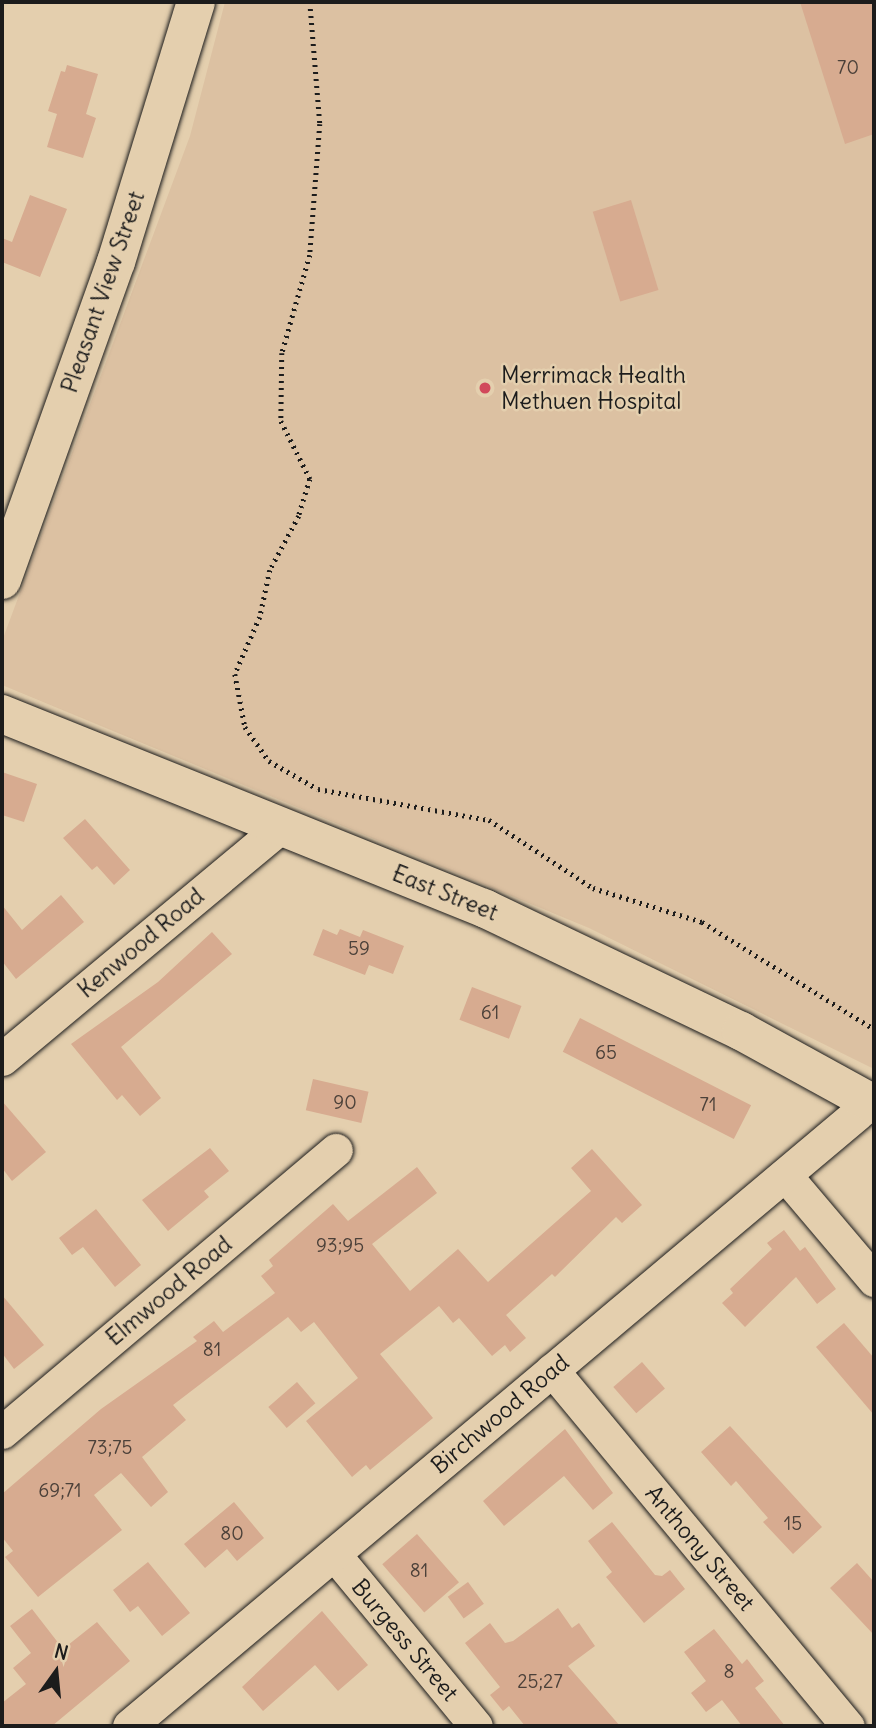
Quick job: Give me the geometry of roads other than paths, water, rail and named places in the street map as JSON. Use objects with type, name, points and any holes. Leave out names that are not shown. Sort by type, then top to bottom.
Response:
[{"type":"main road","name":"Pleasant View Street","points":[[2,580],[116,261],[196,2]]},
{"type":"main road","name":"East Street","points":[[2,714],[486,909],[620,971],[873,1103]]},
{"type":"street","name":"Kenwood Road","points":[[2,1059],[280,827]]},
{"type":"street","name":"Birchwood Road","points":[[129,1726],[873,1103]]},
{"type":"street","name":"Elmwood Road","points":[[2,1432],[336,1150]]},
{"type":"street","points":[[785,1175],[874,1280]]},
{"type":"street","name":"Anthony Street","points":[[552,1370],[848,1726]]},
{"type":"street","name":"Burgess Street","points":[[334,1554],[477,1726]]},
{"type":"place","name":"Merrimack Health Methuen Hospital","points":[[485,388]]}]
